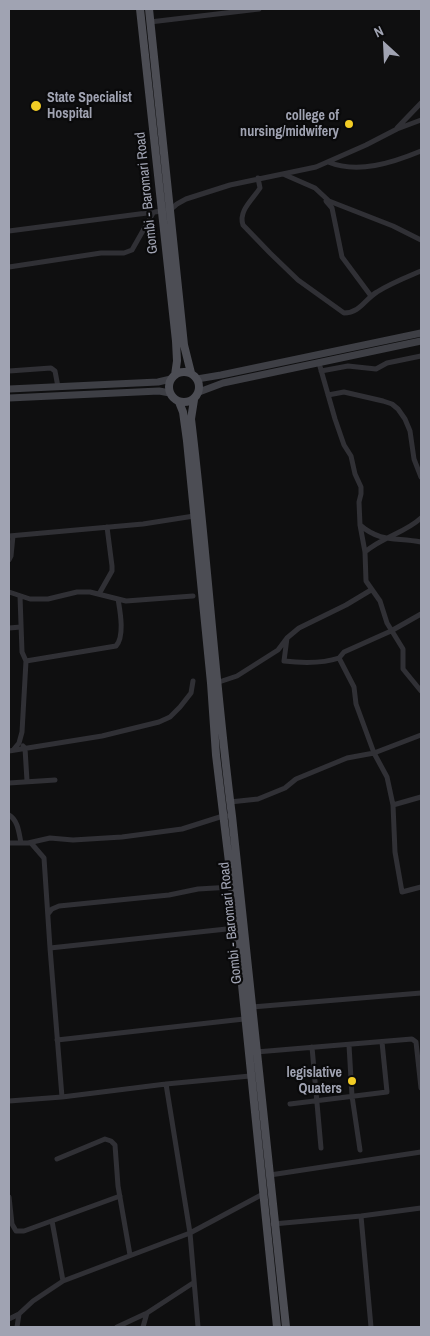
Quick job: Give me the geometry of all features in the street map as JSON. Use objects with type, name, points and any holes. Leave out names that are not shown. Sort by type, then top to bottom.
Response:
[{"type":"main road","name":"Gombi - Baromari Road","points":[[140,9],[177,353],[173,377]]},
{"type":"main road","name":"Gombi - Baromari Road","points":[[148,9],[184,345],[194,376]]},
{"type":"main road","points":[[9,389],[158,382],[184,372],[194,376],[221,375],[421,333]]},
{"type":"main road","points":[[199,392],[223,383],[421,341]]},
{"type":"main road","points":[[194,376],[199,383],[199,392],[194,400],[191,419],[198,516]]},
{"type":"main road","points":[[170,393],[169,384],[173,377]]},
{"type":"main road","points":[[9,398],[159,391],[170,393],[179,402],[183,412],[198,516]]},
{"type":"main road","points":[[179,402],[194,400]]},
{"type":"main road","name":"Gombi - Baromari Road","points":[[198,516],[219,682],[224,754],[286,1327]]},
{"type":"main road","name":"Gombi - Baromari Road","points":[[198,516],[223,816],[232,887],[276,1327]]},
{"type":"main road","points":[[254,1118],[263,1118]]},
{"type":"street","points":[[150,22],[260,9]]},
{"type":"street","points":[[397,129],[421,103]]},
{"type":"street","points":[[9,231],[170,210],[186,199],[258,178],[304,170],[328,162],[397,129],[421,120]]},
{"type":"street","points":[[328,162],[340,167],[373,166],[396,161],[421,151]]},
{"type":"street","points":[[281,173],[315,188],[329,201],[393,226],[421,240]]},
{"type":"street","points":[[258,178],[260,188],[243,213],[242,221],[244,225],[306,287],[316,292],[344,314],[359,308],[371,296],[421,271]]},
{"type":"street","points":[[322,195],[332,208],[342,256],[371,296]]},
{"type":"street","points":[[9,267],[101,253],[124,253],[132,250],[153,212]]},
{"type":"street","points":[[321,371],[348,366],[370,370],[387,363],[421,356]]},
{"type":"street","points":[[319,363],[335,419],[344,445],[351,456],[355,474],[361,487],[359,502],[360,525],[365,552],[366,581],[380,601],[391,631],[403,649],[403,670],[421,691]]},
{"type":"street","points":[[9,372],[51,368],[55,372],[58,387]]},
{"type":"street","points":[[328,395],[344,392],[383,401],[392,404],[398,409],[410,431],[414,459],[421,476]]},
{"type":"street","points":[[9,560],[11,556],[11,536],[198,516]]},
{"type":"street","points":[[365,552],[372,545],[412,526],[421,518]]},
{"type":"street","points":[[360,525],[374,536],[421,542]]},
{"type":"street","points":[[412,526],[421,526]]},
{"type":"street","points":[[99,594],[112,571],[107,527]]},
{"type":"street","points":[[10,590],[30,599],[48,599],[77,592],[90,592],[126,601],[193,596]]},
{"type":"street","points":[[219,682],[238,676],[278,650],[287,638],[299,628],[346,605],[371,590]]},
{"type":"street","points":[[11,750],[19,743],[23,721],[26,661],[22,652],[20,596]]},
{"type":"street","points":[[26,661],[116,646],[120,642],[121,629],[118,599]]},
{"type":"street","points":[[287,638],[284,661],[300,663],[330,661],[339,658],[344,652],[391,631],[421,614]]},
{"type":"street","points":[[9,628],[21,626]]},
{"type":"street","points":[[339,658],[354,687],[356,704],[374,753],[387,777],[393,805],[395,852],[402,892],[421,887]]},
{"type":"street","points":[[11,750],[102,736],[160,722],[170,718],[180,707],[191,692],[193,681]]},
{"type":"street","points":[[230,802],[258,799],[285,788],[296,779],[347,758],[374,753],[421,735]]},
{"type":"street","points":[[19,743],[25,748],[27,781]]},
{"type":"street","points":[[9,783],[55,780]]},
{"type":"street","points":[[393,805],[421,797]]},
{"type":"street","points":[[9,815],[13,817],[18,826],[21,843]]},
{"type":"street","points":[[9,843],[31,843],[50,838],[73,840],[122,837],[182,829],[223,816],[232,816]]},
{"type":"street","points":[[31,843],[44,858],[62,1098]]},
{"type":"street","points":[[48,915],[52,909],[59,906],[169,895],[198,889],[232,887]]},
{"type":"street","points":[[50,948],[236,928]]},
{"type":"street","points":[[252,1007],[421,992]]},
{"type":"street","points":[[57,1040],[244,1019]]},
{"type":"street","points":[[256,1052],[414,1040],[416,1042],[421,1088]]},
{"type":"street","points":[[290,1104],[387,1092],[382,1042]]},
{"type":"street","points":[[349,1044],[352,1096],[360,1150]]},
{"type":"street","points":[[312,1047],[321,1148]]},
{"type":"street","points":[[9,1101],[62,1098],[166,1084],[250,1076]]},
{"type":"street","points":[[166,1084],[190,1233],[198,1327]]},
{"type":"street","points":[[57,1160],[105,1139],[111,1140],[115,1145],[120,1196],[130,1254]]},
{"type":"street","points":[[270,1176],[421,1152]]},
{"type":"street","points":[[9,1318],[19,1314],[33,1301],[63,1281],[130,1254],[190,1233],[263,1194]]},
{"type":"street","points":[[9,1198],[12,1224],[16,1230],[24,1231],[120,1196]]},
{"type":"street","points":[[266,1225],[421,1208]]},
{"type":"street","points":[[360,1216],[371,1327]]},
{"type":"street","points":[[52,1221],[63,1281]]},
{"type":"street","points":[[117,1327],[147,1313],[193,1283]]},
{"type":"street","points":[[143,1327],[147,1313]]},
{"type":"street","points":[[17,1327],[19,1314]]},
{"type":"place","name":"State Specialist Hospital","points":[[36,106]]},
{"type":"place","name":"college of nursing/midwifery","points":[[349,124]]},
{"type":"place","name":"legislative Quaters","points":[[352,1081]]}]
